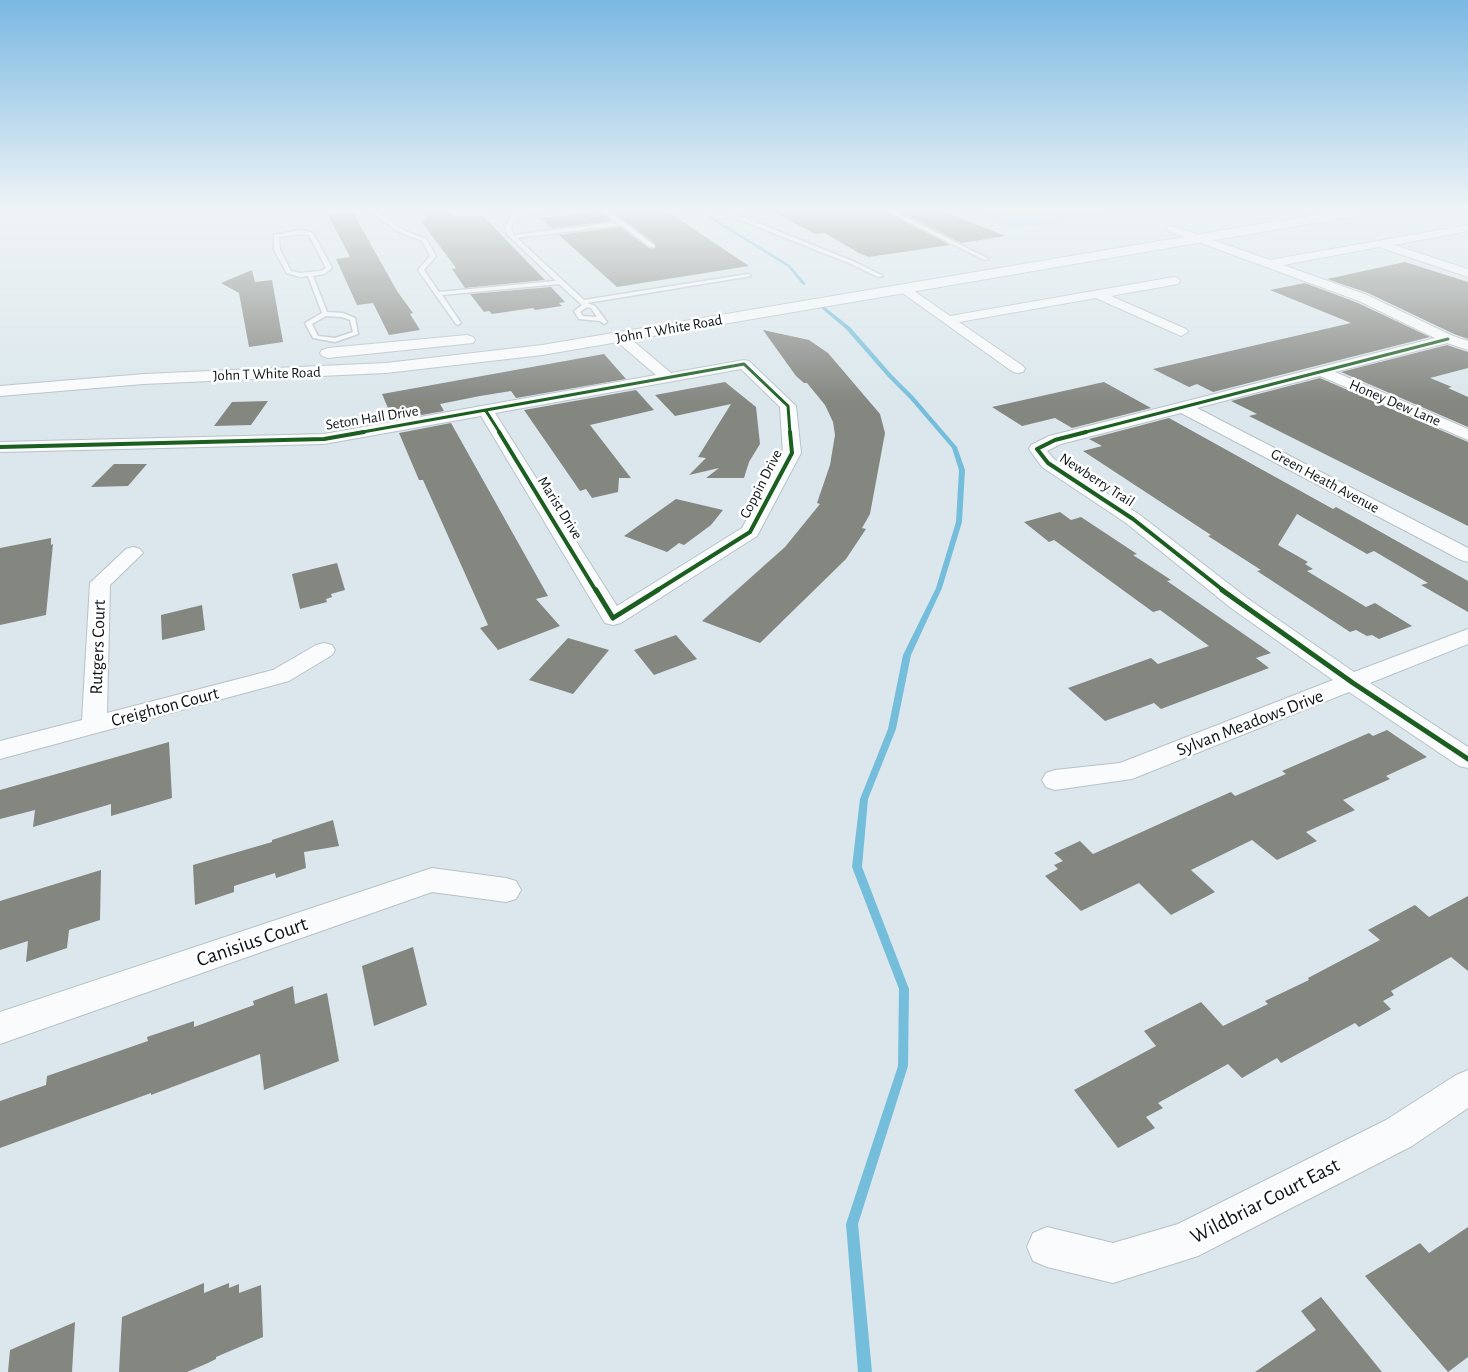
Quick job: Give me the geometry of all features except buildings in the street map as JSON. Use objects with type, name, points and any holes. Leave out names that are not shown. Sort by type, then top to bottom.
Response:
[{"type":"main road","points":[[850,281],[886,275]]},
{"type":"main road","name":"John T White Road","points":[[0,392],[144,379],[386,368],[542,350],[986,275]]},
{"type":"main road","points":[[880,276],[903,289]]},
{"type":"main road","name":"John T White Road","points":[[571,327],[607,321]]},
{"type":"main road","points":[[607,321],[620,337]]},
{"type":"main road","name":"John T White Road","points":[[310,353],[337,346],[479,339]]},
{"type":"street","points":[[1300,275],[1363,298],[1448,339],[1468,346]]},
{"type":"street","points":[[948,320],[1174,281]]},
{"type":"street","points":[[903,289],[1018,369]]},
{"type":"street","points":[[1097,294],[1181,332]]},
{"type":"street","points":[[620,337],[668,378]]},
{"type":"street","name":"Newberry Trail","points":[[1448,339],[1056,440],[1037,449],[1048,463],[1133,519],[1239,602],[1353,683],[1468,759]]},
{"type":"street","name":"Seton Hall Drive","points":[[0,446],[324,439],[486,412],[744,364]]},
{"type":"street","name":"Coppin Drive","points":[[613,618],[750,532],[792,453],[788,406],[744,364]]},
{"type":"street","name":"Honey Dew Lane","points":[[1322,372],[1468,435]]},
{"type":"street","name":"Green Heath Avenue","points":[[1182,407],[1468,556]]},
{"type":"street","name":"Marist Drive","points":[[486,412],[613,618]]},
{"type":"street","name":"Rutgers Court","points":[[94,725],[100,583],[134,553]]},
{"type":"street","name":"Sylvan Meadows Drive","points":[[1055,780],[1123,772],[1353,683],[1468,636]]},
{"type":"street","name":"Creighton Court","points":[[0,750],[281,676],[324,650]]},
{"type":"street","name":"Canisius Court","points":[[0,1028],[432,880],[506,890]]},
{"type":"street","name":"Wildbriar Court East","points":[[1047,1247],[1114,1263],[1184,1242],[1399,1133],[1468,1087]]},
{"type":"lane","points":[[310,275],[325,314]]},
{"type":"lane","points":[[425,275],[458,324]]},
{"type":"lane","points":[[553,275],[584,304],[593,307],[607,321]]},
{"type":"lane","points":[[607,321],[581,318],[577,311],[584,304],[748,276]]},
{"type":"lane","points":[[438,294],[560,282]]},
{"type":"lane","points":[[325,314],[343,314],[353,319],[356,333],[337,346],[316,338],[308,323],[325,314]]},
{"type":"waterway","points":[[797,275],[804,284]]},
{"type":"waterway","points":[[821,306],[848,328],[955,448],[962,470],[959,522],[939,588],[907,655],[892,729],[864,799],[857,867],[904,989],[903,1066],[852,1224],[865,1372]]},
{"type":"cycle path","points":[[1448,339],[1055,440],[1037,449],[1048,463],[1133,519],[1239,603],[1353,683],[1468,759]]},
{"type":"cycle path","points":[[0,447],[324,439],[744,364],[788,406],[792,453],[750,532],[613,618],[486,411]]}]
